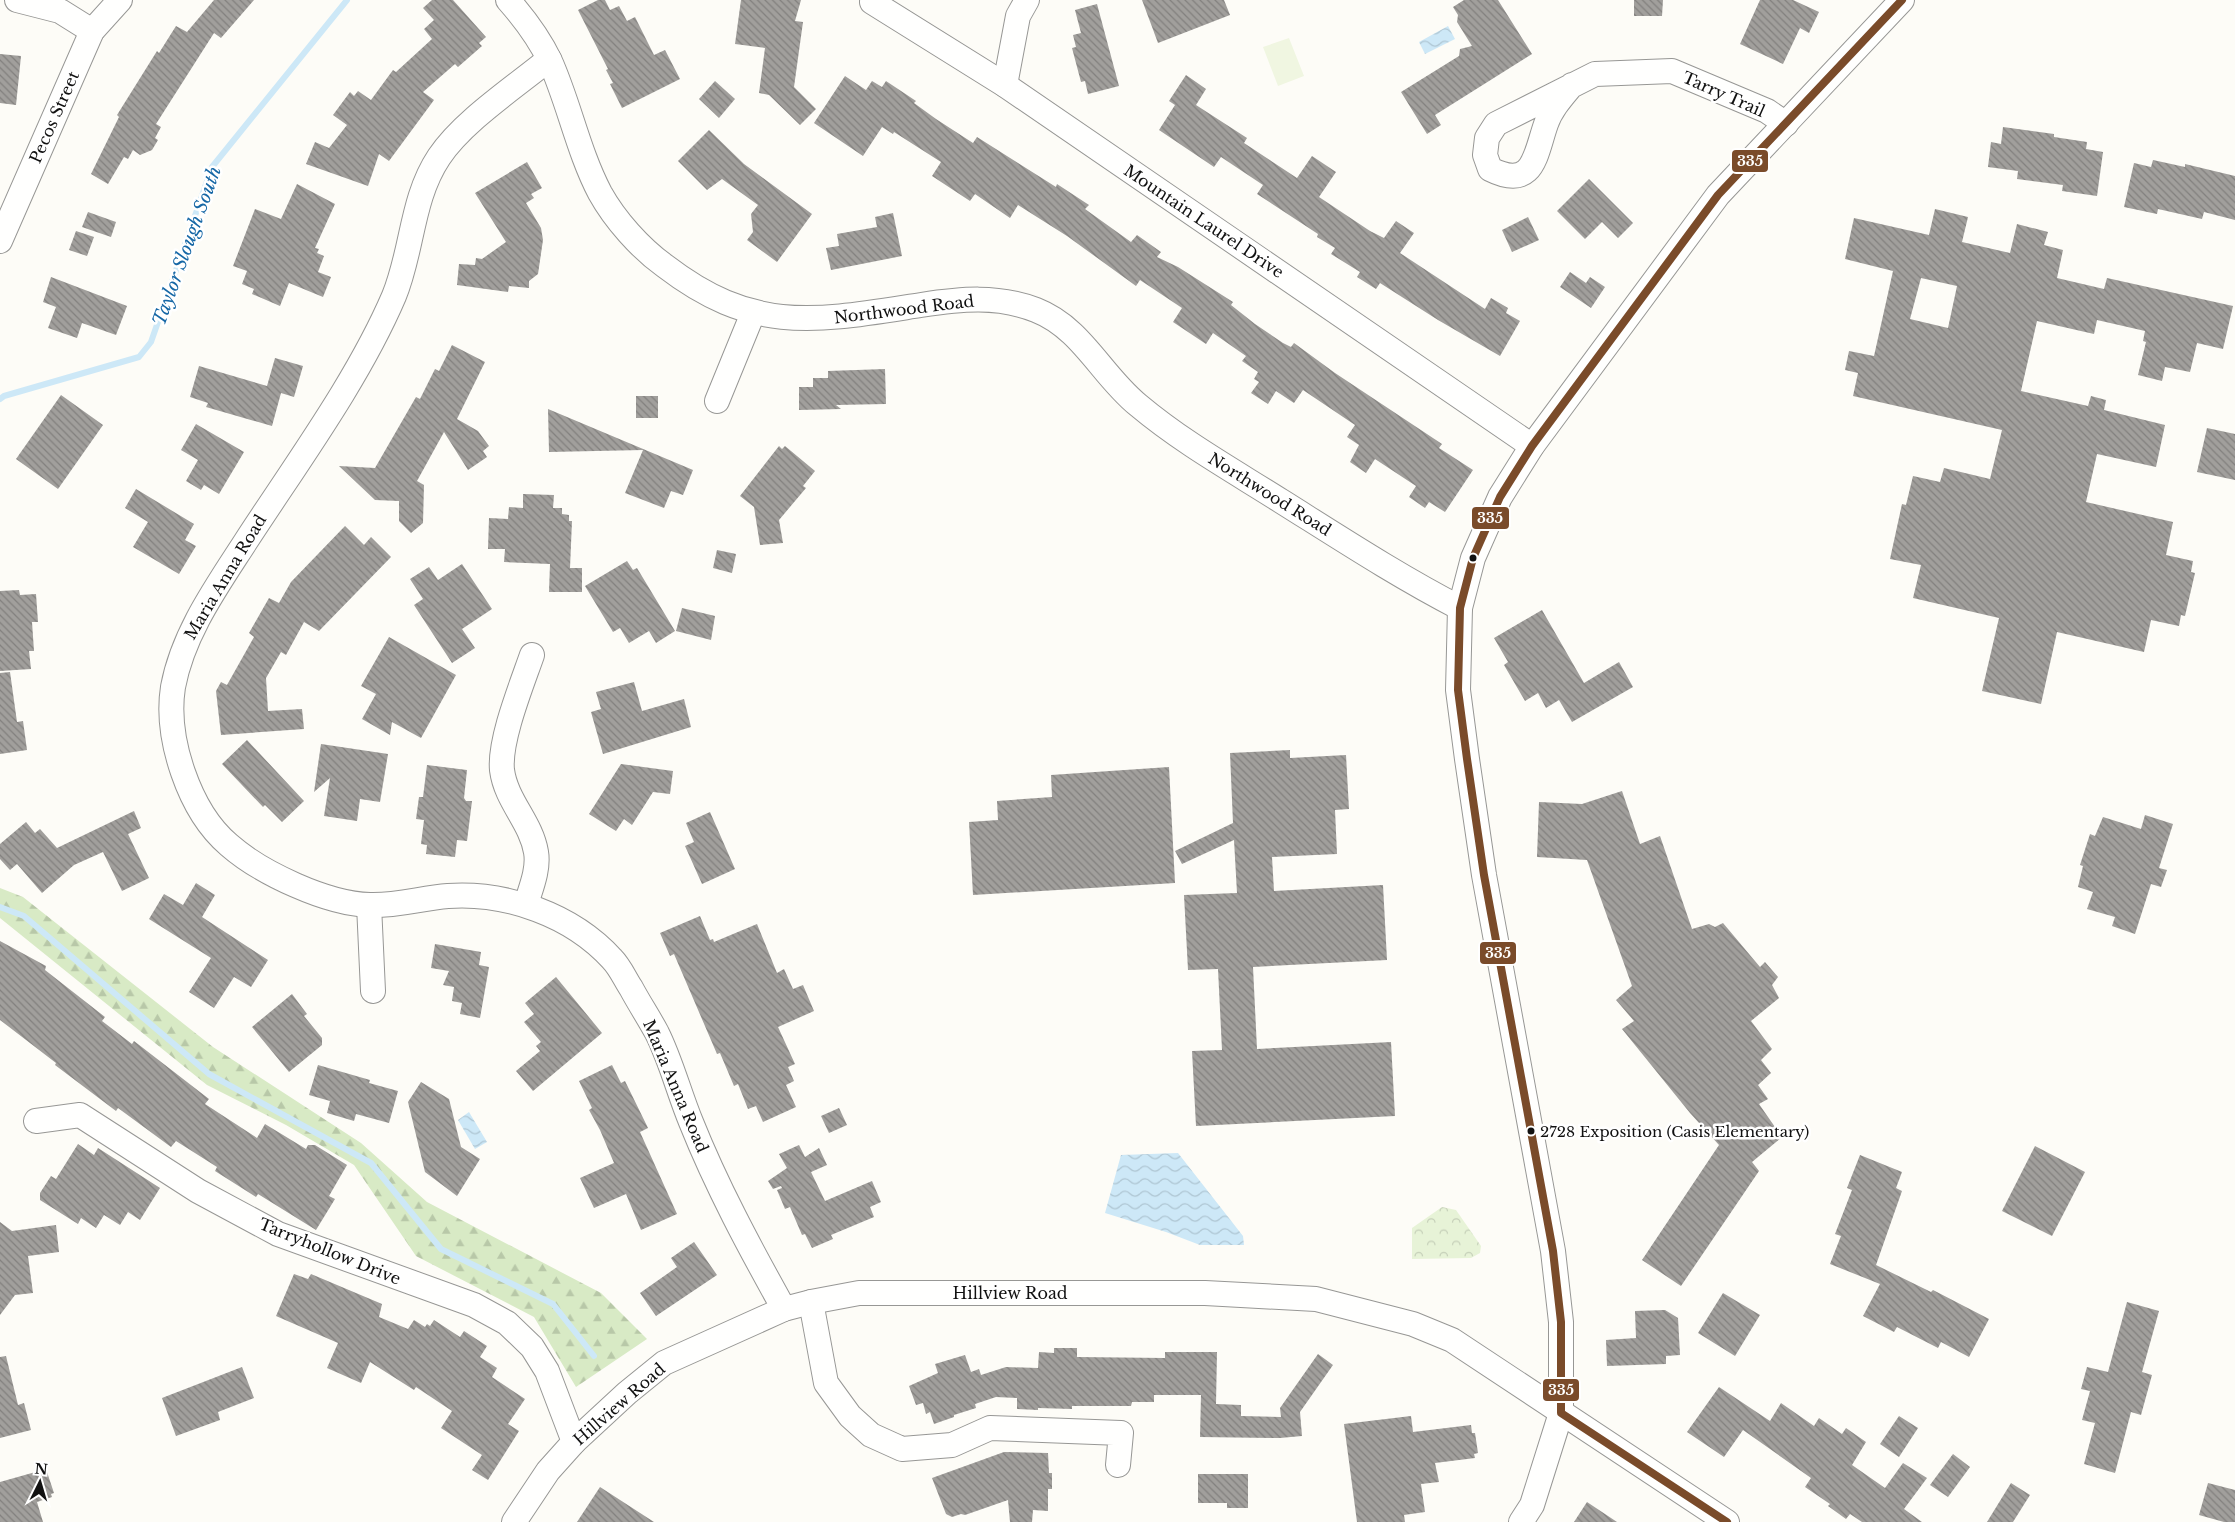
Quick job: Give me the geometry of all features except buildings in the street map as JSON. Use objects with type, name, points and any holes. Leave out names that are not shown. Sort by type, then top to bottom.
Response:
[{"type":"street","points":[[17,0],[60,11],[92,31]]},
{"type":"street","name":"Pecos Street","points":[[0,241],[92,31],[120,0]]},
{"type":"street","name":"Northwood Road","points":[[508,0],[549,59],[569,116],[600,193],[626,229],[663,265],[711,296],[753,313],[792,319],[834,318],[962,299],[1002,300],[1038,311],[1074,334],[1135,403],[1183,439],[1410,582],[1460,608]]},
{"type":"street","points":[[1005,85],[1018,16],[1027,0]]},
{"type":"street","points":[[1521,1522],[1532,1505],[1561,1413],[1561,1322],[1553,1251],[1484,875],[1458,690],[1460,608],[1472,558],[1500,496],[1532,446],[1718,195],[1902,0]]},
{"type":"street","name":"Mountain Laurel Drive","points":[[872,2],[1005,85],[1532,446]]},
{"type":"street","name":"Maria Anna Road","points":[[549,59],[467,126],[440,156],[419,197],[396,291],[379,329],[352,376],[211,596],[183,647],[172,691],[174,731],[182,771],[200,810],[228,844],[275,875],[319,895],[369,905],[452,896],[490,898],[526,904],[576,927],[614,961],[658,1036],[691,1123],[736,1222],[784,1308]]},
{"type":"street","name":"Tarry Trail","points":[[1572,85],[1554,106],[1546,123],[1538,154],[1530,166],[1520,174],[1504,176],[1490,169],[1484,155],[1487,138],[1496,124],[1572,85],[1595,74],[1672,71],[1758,107],[1786,124]]},
{"type":"street","points":[[1487,138],[1499,128],[1511,126],[1526,130],[1537,140],[1538,154]]},
{"type":"street","points":[[717,401],[753,313]]},
{"type":"street","points":[[526,904],[535,874],[536,852],[530,834],[511,800],[502,770],[506,736],[532,655]]},
{"type":"street","points":[[369,905],[373,991]]},
{"type":"street","name":"Tarryhollow Drive","points":[[36,1121],[80,1115],[198,1191],[278,1234],[474,1306],[507,1322],[532,1347],[547,1371],[574,1442]]},
{"type":"street","name":"Hillview Road","points":[[514,1522],[548,1471],[574,1442],[627,1393],[664,1363],[784,1308],[859,1294],[1205,1294],[1316,1299],[1413,1324],[1452,1340],[1727,1522]]},
{"type":"street","points":[[811,1302],[826,1383],[850,1416],[871,1435],[902,1449],[952,1445],[990,1428],[1121,1433],[1118,1465]]},
{"type":"green space","points":[[1289,38],[1304,76],[1278,86],[1263,47]]},
{"type":"green space","points":[[0,888],[23,897],[213,1047],[361,1143],[427,1202],[601,1293],[647,1339],[576,1387],[534,1317],[416,1256],[354,1165],[286,1125],[207,1085],[0,918]]},
{"type":"green space","points":[[1442,1207],[1456,1210],[1481,1246],[1480,1253],[1471,1258],[1412,1259],[1412,1228]]},
{"type":"water","points":[[1448,26],[1455,39],[1425,54],[1419,42]]},
{"type":"water","points":[[469,1112],[487,1142],[475,1149],[458,1120]]},
{"type":"water","points":[[1178,1153],[1243,1236],[1244,1245],[1200,1245],[1105,1213],[1121,1155]]},
{"type":"waterway","name":"Taylor Slough South","points":[[0,399],[4,396],[139,357],[151,342],[212,167],[347,0]]},
{"type":"waterway","points":[[0,907],[24,916],[209,1074],[371,1163],[441,1249],[553,1304],[594,1356]]},
{"type":"transit line","name":"335","points":[[1727,1522],[1561,1413],[1561,1322],[1553,1251],[1484,875],[1467,759],[1458,690],[1460,608],[1473,558],[1500,497],[1532,446],[1718,195],[1902,0]]},
{"type":"place","name":"2728 Exposition (Casis Elementary)","points":[[1531,1131]]}]
